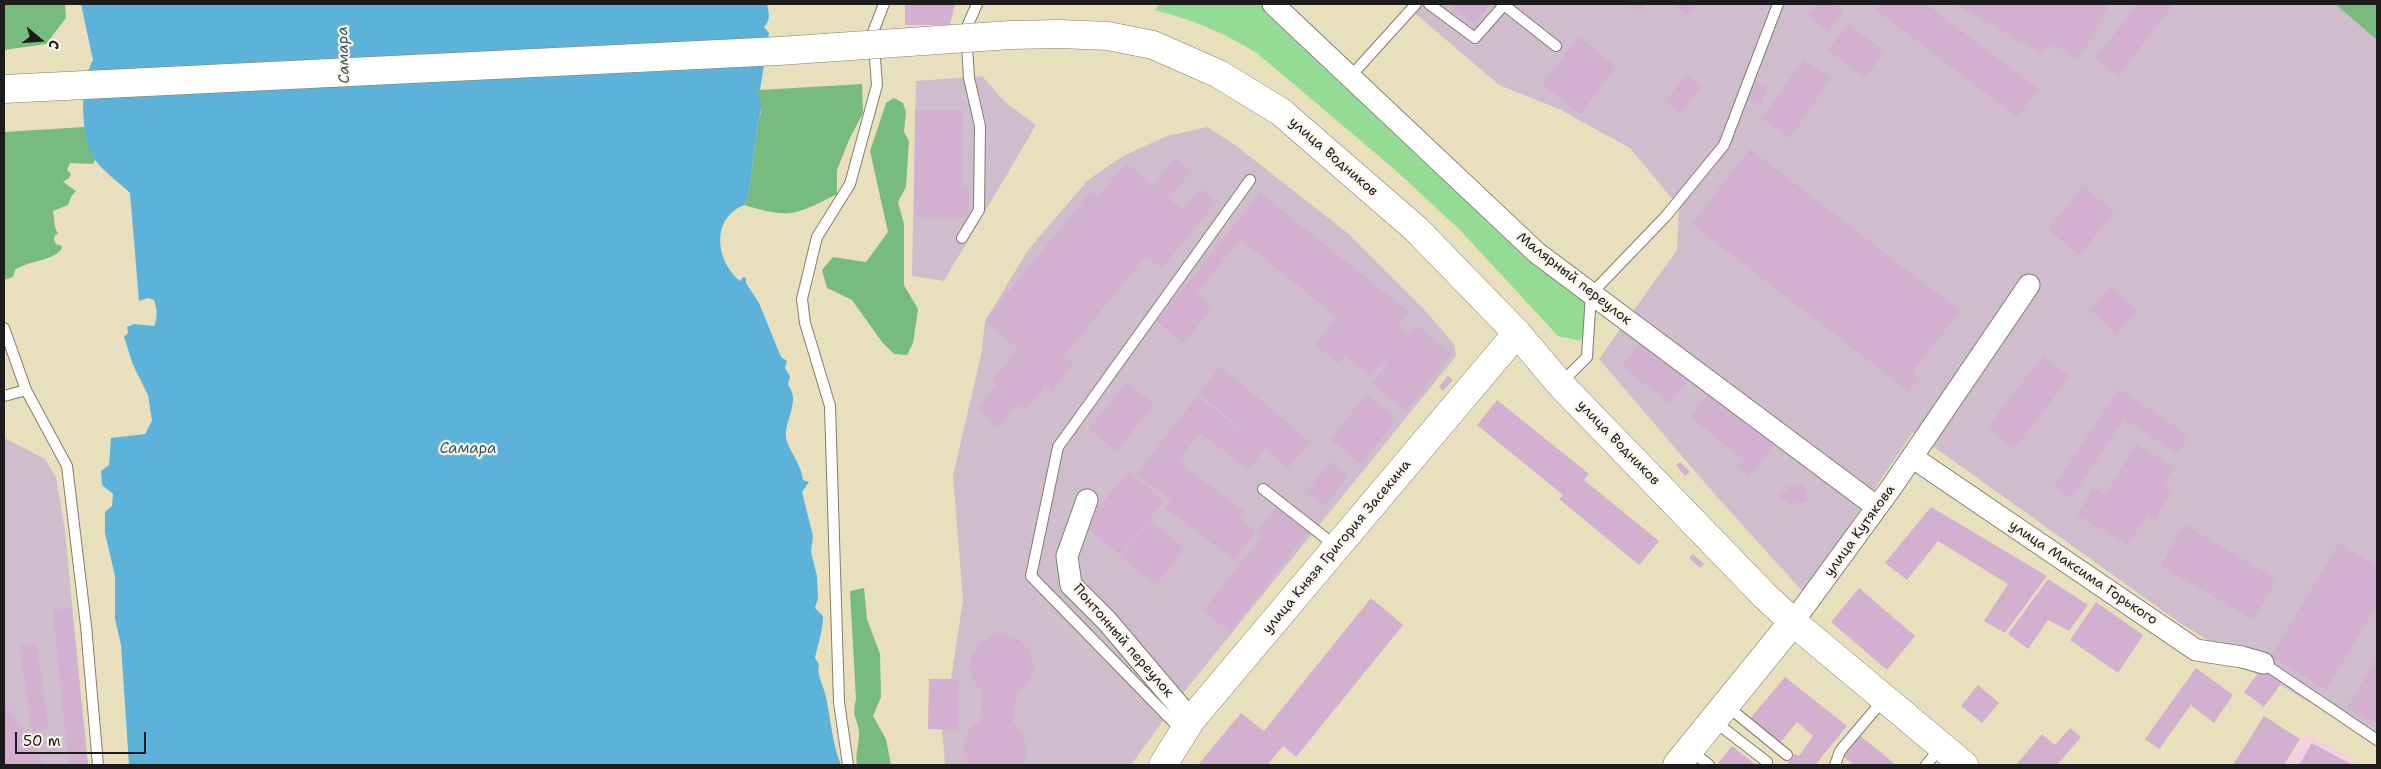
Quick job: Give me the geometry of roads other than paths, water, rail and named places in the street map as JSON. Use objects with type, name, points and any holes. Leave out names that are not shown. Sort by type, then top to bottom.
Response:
[{"type":"main road","name":"улица Водников","points":[[4,89],[759,52],[1011,35],[1060,34],[1108,36],[1153,45],[1220,74],[1281,112],[1416,229],[1517,333],[1560,384],[1793,622],[1884,698],[1934,756],[1964,765]]},
{"type":"main road","name":"улица Князя Григория Засекина","points":[[1163,765],[1187,726],[1517,333]]},
{"type":"main road","name":"улица Кутякова","points":[[1692,760],[1720,713],[1793,622]]},
{"type":"street","name":"Малярный переулок","points":[[1273,4],[1537,253],[1877,507]]},
{"type":"street","name":"улица Кутякова","points":[[1793,622],[1877,507],[2029,285]]},
{"type":"street","name":"улица Максима Горького","points":[[1912,457],[2196,650],[2242,656],[2264,663]]},
{"type":"street","name":"Понтонный переулок","points":[[1087,500],[1067,556],[1071,585],[1107,621],[1187,726]]},
{"type":"lane","points":[[848,765],[839,702],[830,406],[805,323],[802,299],[818,237],[850,184],[877,85],[873,32],[884,4]]},
{"type":"lane","points":[[962,238],[979,210],[980,126],[969,78],[966,29],[977,4]]},
{"type":"lane","points":[[1350,77],[1416,4]]},
{"type":"lane","points":[[1429,4],[1475,38],[1504,5],[1556,46]]},
{"type":"lane","points":[[1560,384],[1587,357],[1590,294],[1666,216],[1724,145],[1778,4]]},
{"type":"lane","points":[[1187,726],[1031,576],[1058,447],[1250,180]]},
{"type":"lane","points":[[4,328],[26,390],[67,466],[86,626],[98,765]]},
{"type":"lane","points":[[4,396],[26,390]]},
{"type":"lane","points":[[1263,489],[1337,546]]},
{"type":"lane","points":[[2264,663],[2377,740]]},
{"type":"lane","points":[[1835,765],[1840,751],[1884,698]]},
{"type":"lane","points":[[1720,713],[1786,755]]},
{"type":"lane","points":[[1720,713],[1767,762]]},
{"type":"water","name":"Самара","points":[[81,4],[767,4],[769,19],[764,27],[769,33],[760,90],[757,94],[761,111],[748,197],[744,205],[733,211],[726,220],[721,230],[720,241],[726,263],[740,281],[743,277],[746,278],[746,283],[759,303],[781,357],[787,361],[785,368],[790,376],[788,385],[793,396],[793,402],[786,438],[800,468],[803,480],[809,482],[802,492],[813,536],[811,552],[817,576],[818,598],[815,608],[823,616],[815,658],[819,664],[819,676],[825,693],[841,765],[129,765],[121,645],[115,619],[115,576],[105,533],[105,512],[112,506],[113,494],[102,485],[101,471],[109,465],[111,438],[145,434],[152,421],[148,395],[133,365],[124,337],[128,333],[127,327],[134,324],[154,326],[157,313],[154,300],[148,298],[139,301],[130,193],[96,161],[87,140],[83,111],[85,83],[93,60]]}]
